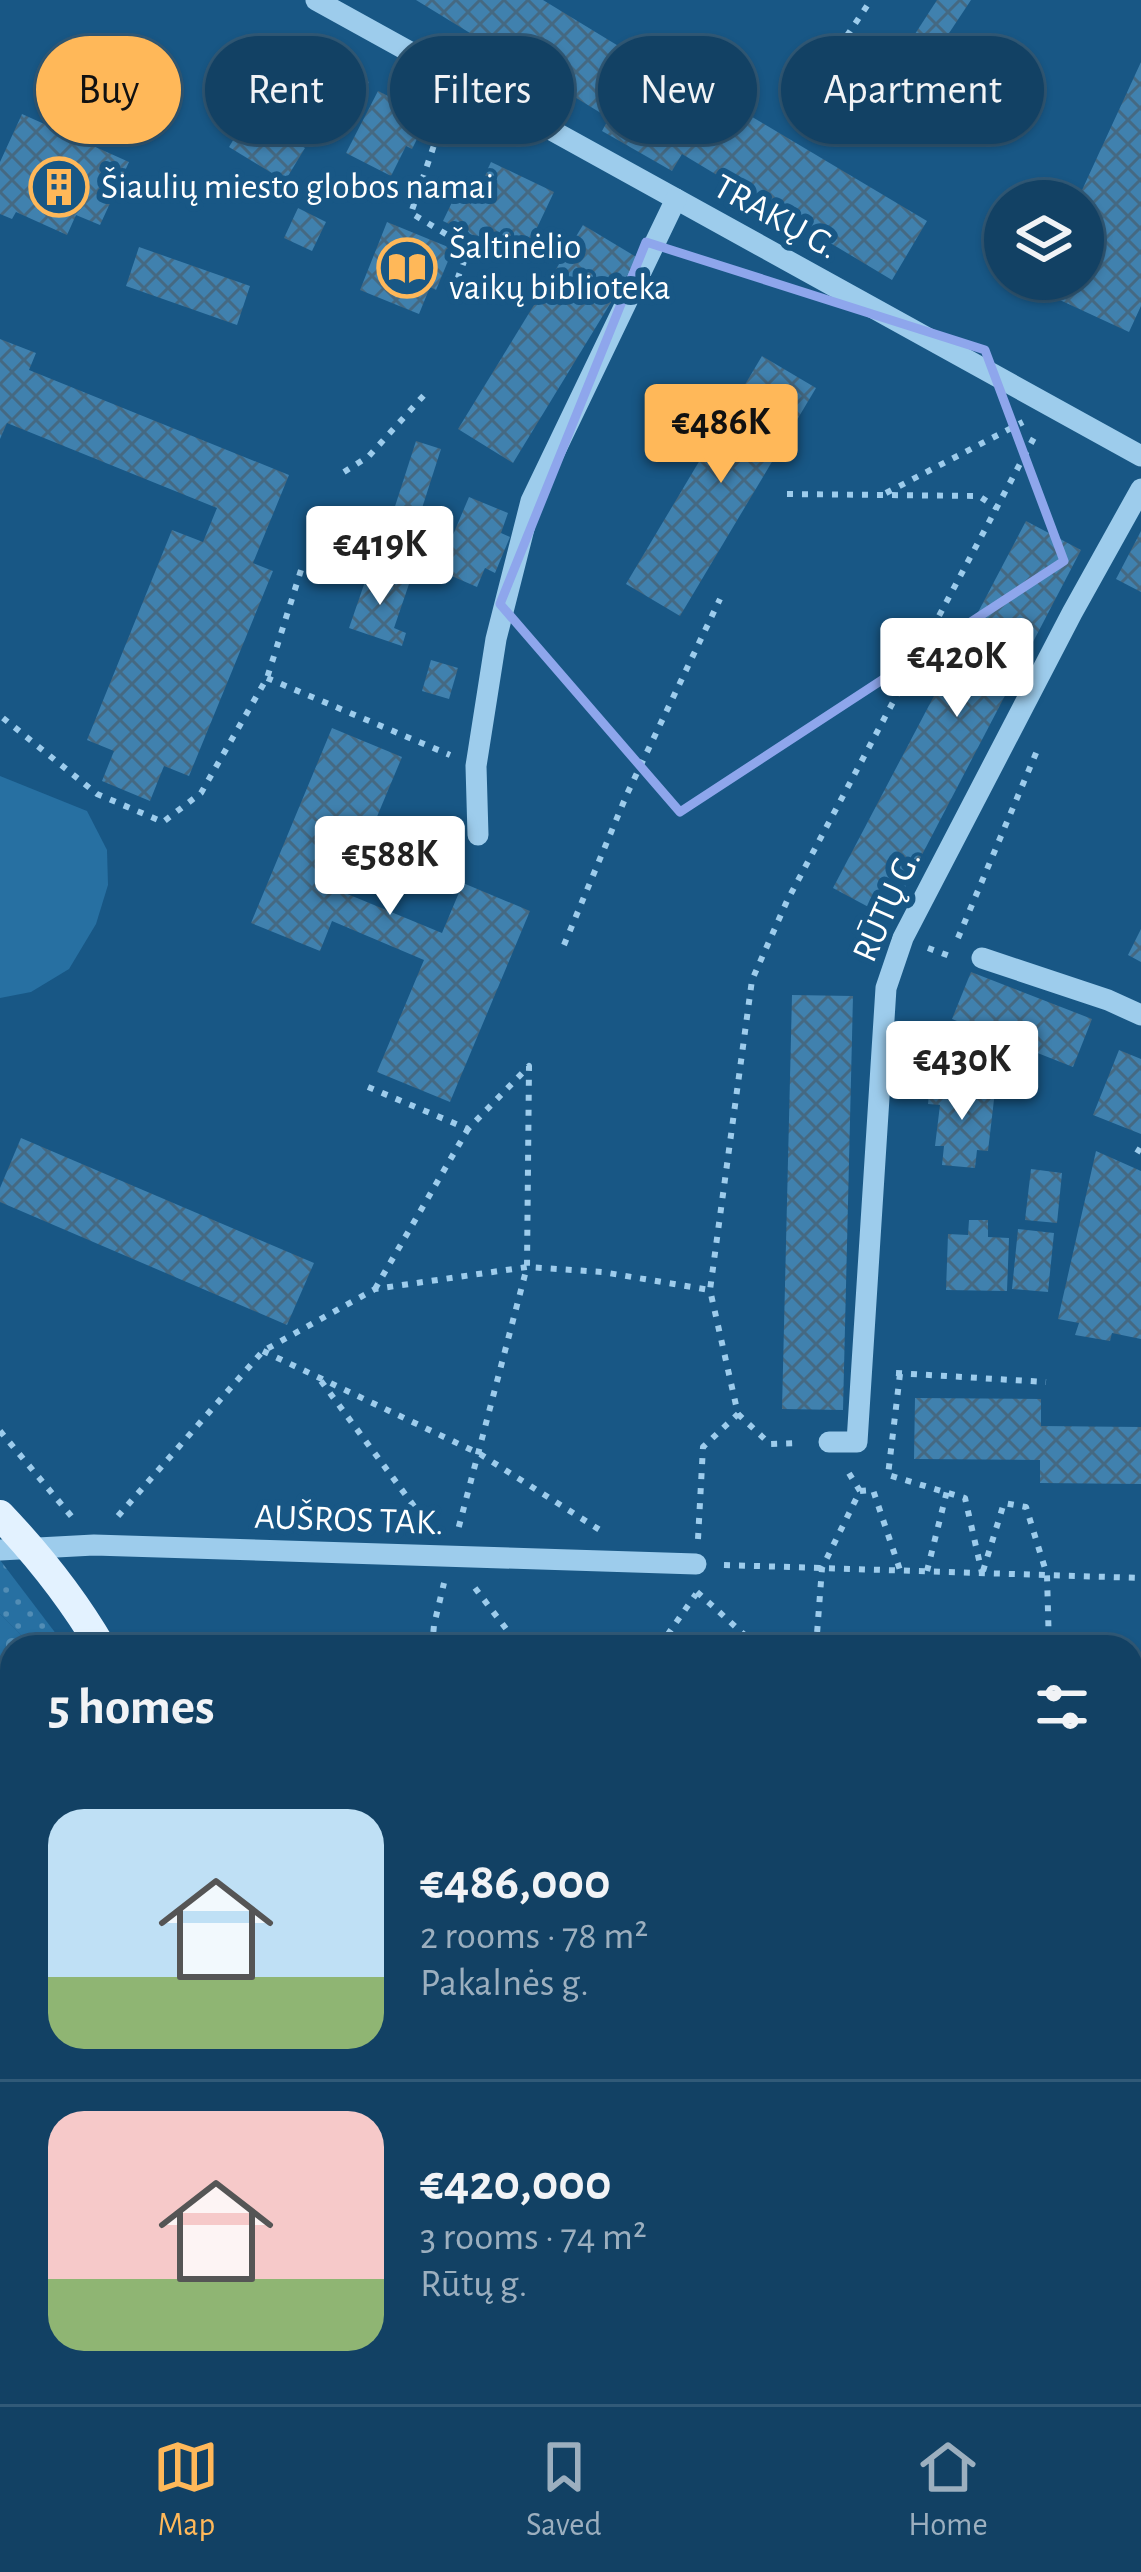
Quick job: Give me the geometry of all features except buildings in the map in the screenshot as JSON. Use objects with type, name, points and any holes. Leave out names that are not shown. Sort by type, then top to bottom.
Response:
[{"type":"main road","points":[[0,1515],[16,1549],[67,1594],[93,1635]]},
{"type":"street","name":"TRAKŲ G.","points":[[316,0],[390,41]]},
{"type":"street","name":"TRAKŲ G.","points":[[574,143],[1141,456]]},
{"type":"street","points":[[478,835],[476,766],[496,639],[531,502],[676,199]]},
{"type":"street","name":"RŪTŲ G.","points":[[830,1442],[856,1442],[886,988],[903,938],[1141,489]]},
{"type":"street","points":[[982,958],[1141,1015]]},
{"type":"street","name":"AUŠROS TAK.","points":[[16,1549],[94,1545],[696,1564]]},
{"type":"path","points":[[847,36],[871,0]]},
{"type":"path","points":[[435,144],[411,213],[469,248],[454,288]]},
{"type":"path","points":[[344,472],[369,456],[424,394]]},
{"type":"path","points":[[883,495],[1050,408]]},
{"type":"path","points":[[860,1491],[830,1442],[770,1444],[738,1414],[710,1290],[752,980],[787,901],[1050,408]]},
{"type":"path","points":[[788,494],[979,496],[997,508]]},
{"type":"path","points":[[3,718],[97,794],[163,822],[201,793],[267,678],[302,567]]},
{"type":"path","points":[[564,945],[627,794],[720,599]]},
{"type":"path","points":[[267,678],[476,766]]},
{"type":"path","points":[[950,958],[1046,731]]},
{"type":"path","points":[[375,1289],[468,1129],[529,1066],[527,1267],[433,1635]]},
{"type":"path","points":[[368,1088],[468,1129]]},
{"type":"path","points":[[0,1431],[94,1545],[263,1351],[375,1289],[527,1267],[602,1272],[710,1290]]},
{"type":"path","points":[[263,1351],[480,1454],[652,1563]]},
{"type":"path","points":[[982,1573],[965,1498],[888,1475],[900,1374],[1046,1382]]},
{"type":"path","points":[[319,1378],[511,1635]]},
{"type":"path","points":[[667,1635],[697,1592],[703,1447],[738,1414]]},
{"type":"path","points":[[860,1491],[873,1490],[900,1570]]},
{"type":"path","points":[[817,1635],[822,1568],[860,1491]]},
{"type":"path","points":[[927,1571],[947,1491]]},
{"type":"path","points":[[982,1573],[1004,1503],[1026,1507],[1047,1575],[1049,1635]]},
{"type":"path","points":[[730,1565],[1141,1578]]},
{"type":"path","points":[[697,1592],[745,1635]]},
{"type":"highlighted area","points":[[646,242],[985,350],[1064,561],[680,812],[500,604]]},
{"type":"green space","points":[[0,776],[87,811],[107,850],[108,885],[96,924],[69,969],[31,992],[0,998]]},
{"type":"green space","points":[[0,1560],[57,1635],[21,1635],[0,1614]]},
{"type":"green space","points":[[0,1614],[21,1635],[0,1635]]},
{"type":"place","name":"Šiaulių miesto globos namai","points":[[59,187]]},
{"type":"place","name":"Šaltinėlio vaikų biblioteka","points":[[407,268]]}]
